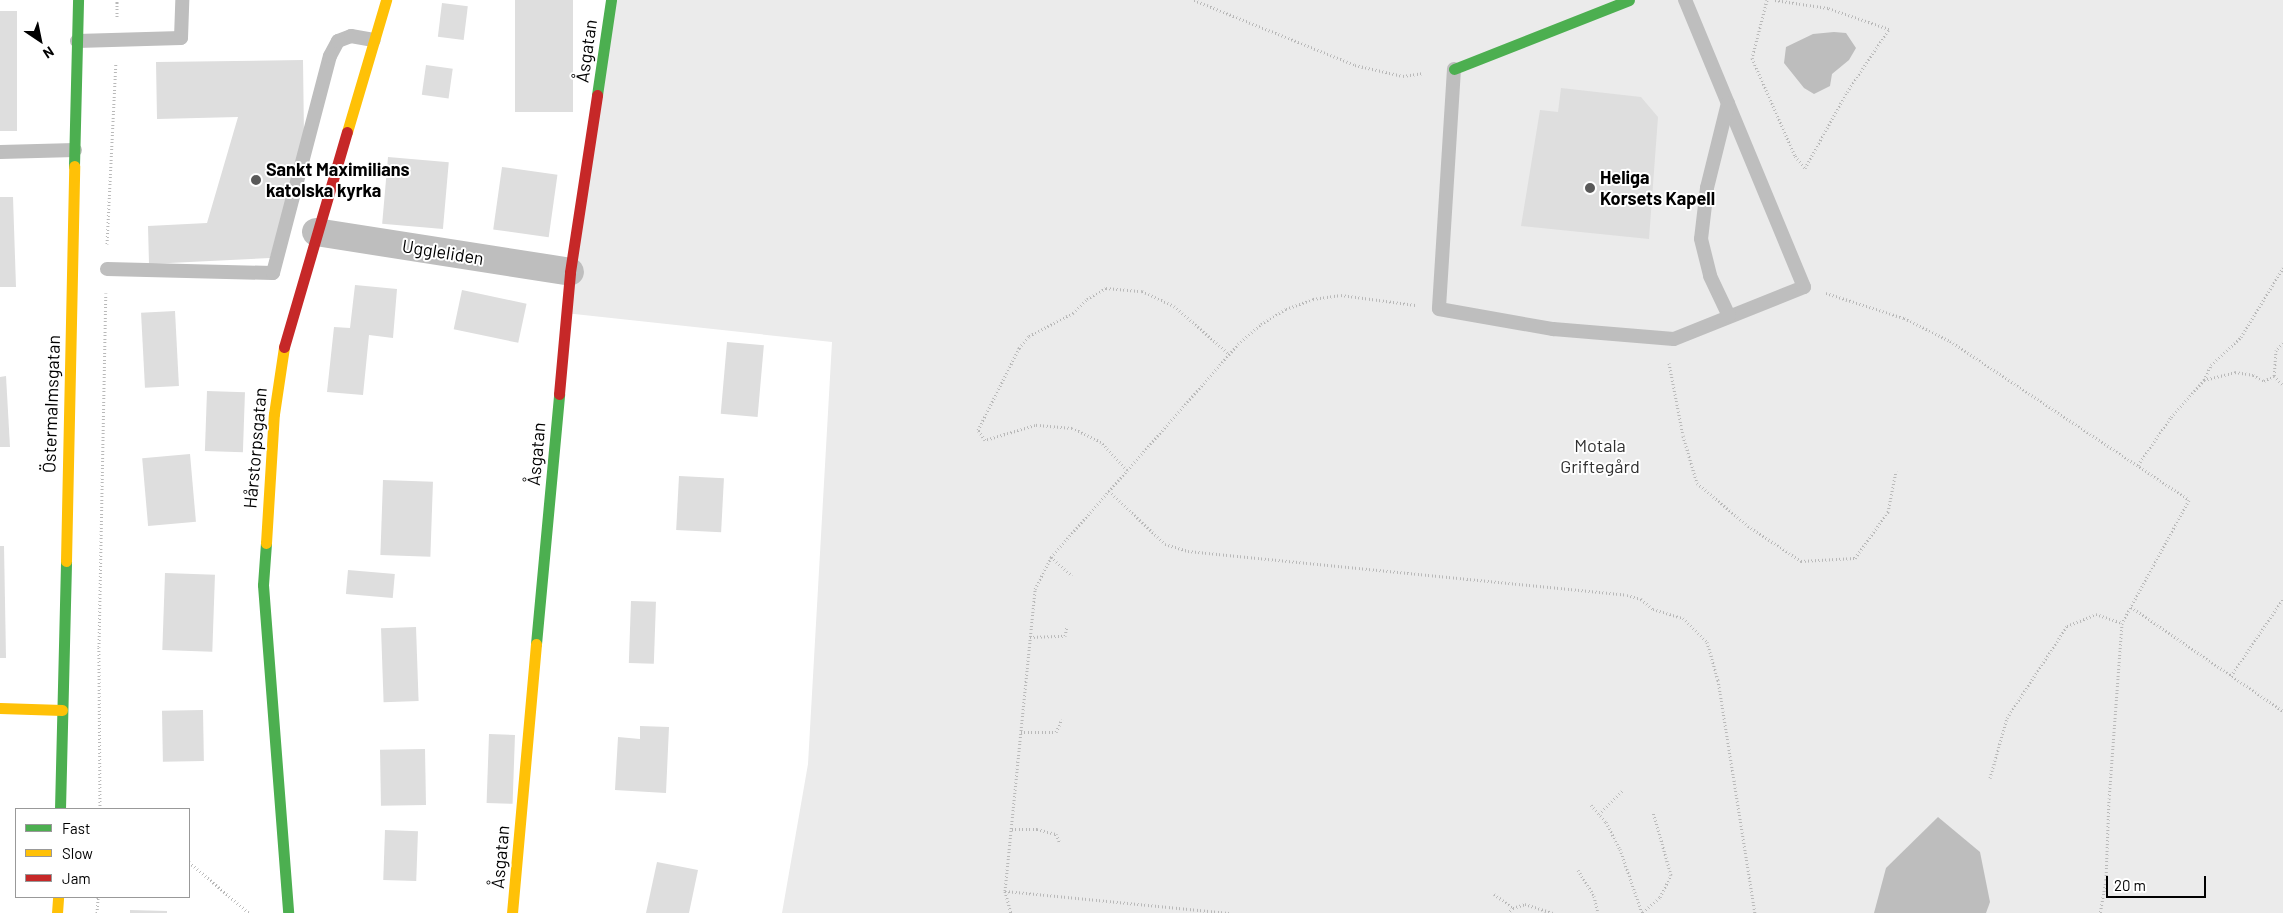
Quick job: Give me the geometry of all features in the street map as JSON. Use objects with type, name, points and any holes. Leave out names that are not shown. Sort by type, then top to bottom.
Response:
[{"type":"street","name":"Östermalmsgatan","points":[[60,808],[78,0]]},
{"type":"street","name":"Hårstorpsgatan","points":[[288,913],[263,585],[274,414],[285,343],[316,232],[386,0]]},
{"type":"street","name":"Åsgatan","points":[[512,913],[570,272],[611,0]]},
{"type":"street","points":[[1454,69],[1629,0]]},
{"type":"street","name":"Uggleliden","points":[[316,232],[570,272]]},
{"type":"street","points":[[0,708],[62,710]]},
{"type":"street","points":[[57,913],[58,898]]},
{"type":"lane","points":[[77,41],[181,38],[182,0]]},
{"type":"lane","points":[[1454,69],[1439,309],[1552,329],[1674,339],[1804,287],[1685,0]]},
{"type":"lane","points":[[107,269],[273,273],[330,56],[338,40],[351,36],[374,40]]},
{"type":"lane","points":[[1728,103],[1706,188],[1701,239],[1710,276],[1729,316]]},
{"type":"lane","points":[[0,152],[75,150]]},
{"type":"path","points":[[100,808],[99,647],[107,269],[117,0]]},
{"type":"path","points":[[1194,0],[1355,65],[1404,76],[1454,69]]},
{"type":"path","points":[[1767,0],[1752,58],[1795,156],[1805,168],[1847,92],[1889,29],[1828,8],[1775,0]]},
{"type":"path","points":[[2138,466],[2171,417],[2204,380],[2211,365],[2241,337],[2283,268]]},
{"type":"path","points":[[1804,287],[1904,318],[1950,341],[2189,500],[2122,622],[2109,798],[2106,880],[2100,913]]},
{"type":"path","points":[[1127,470],[1101,442],[1072,428],[1034,425],[1003,437],[985,440],[978,430],[1024,342],[1073,313],[1087,298],[1106,288],[1142,291],[1174,306],[1228,354]]},
{"type":"path","points":[[1010,913],[1006,891],[1035,589],[1051,557],[1228,354],[1261,324],[1286,309],[1312,299],[1341,294],[1439,309]]},
{"type":"path","points":[[1664,338],[1683,436],[1697,482],[1748,526],[1801,561],[1856,558],[1888,512],[1896,471]]},
{"type":"path","points":[[2283,344],[2276,350],[2274,376],[2283,385]]},
{"type":"path","points":[[2204,380],[2235,372],[2254,375],[2264,381],[2274,376]]},
{"type":"path","points":[[1109,491],[1165,544],[1188,551],[1618,594],[1641,599],[1653,609],[1683,618],[1707,642],[1718,680],[1755,913]]},
{"type":"path","points":[[1051,557],[1072,576]]},
{"type":"path","points":[[2231,676],[2283,599]]},
{"type":"path","points":[[2131,607],[2283,711]]},
{"type":"path","points":[[1990,778],[2007,718],[2067,626],[2096,614],[2122,622]]},
{"type":"path","points":[[1030,638],[1065,636],[1067,626]]},
{"type":"path","points":[[1021,732],[1056,732],[1062,719]]},
{"type":"path","points":[[1599,814],[1622,791]]},
{"type":"path","points":[[1591,805],[1599,814],[1620,849],[1642,913],[1660,897],[1670,875],[1653,812]]},
{"type":"path","points":[[1012,829],[1036,829],[1056,834],[1060,843]]},
{"type":"path","points":[[190,863],[249,913]]},
{"type":"path","points":[[1578,870],[1594,896],[1598,913]]},
{"type":"path","points":[[1006,891],[1229,913]]},
{"type":"path","points":[[1494,894],[1513,908]]},
{"type":"path","points":[[97,913],[98,898]]},
{"type":"path","points":[[1508,913],[1513,908],[1525,904],[1551,913]]},
{"type":"green space","name":"Motala Griftegård","points":[[615,0],[2283,0],[2283,913],[782,913],[808,764],[832,342],[565,313]]},
{"type":"shaded area","points":[[1846,33],[1856,48],[1849,60],[1832,74],[1830,86],[1814,94],[1804,88],[1784,63],[1786,47],[1813,34]]},
{"type":"shaded area","points":[[1938,817],[1980,852],[1990,902],[1986,913],[1874,913],[1886,868]]},
{"type":"building","points":[[515,0],[573,0],[573,112],[515,112]]},
{"type":"building","points":[[442,3],[468,6],[464,40],[438,37]]},
{"type":"building","points":[[0,11],[17,11],[17,131],[0,131]]},
{"type":"building","name":"Sankt Maximilians katolska kyrka","points":[[303,60],[304,137],[270,258],[149,264],[148,226],[207,223],[238,117],[157,119],[156,62]]},
{"type":"building","points":[[426,65],[453,69],[449,98],[422,95]]},
{"type":"building","name":"Heliga Korsets Kapell","points":[[1561,88],[1641,97],[1658,117],[1649,239],[1521,226],[1540,110],[1558,112]]},
{"type":"building","points":[[388,157],[449,162],[443,229],[382,224]]},
{"type":"building","points":[[502,167],[557,175],[549,237],[493,229]]},
{"type":"building","points":[[0,197],[13,197],[16,287],[0,287]]},
{"type":"building","points":[[355,285],[397,289],[393,338],[369,335],[363,395],[327,392],[334,327],[350,328]]},
{"type":"building","points":[[462,290],[527,304],[518,343],[454,329]]},
{"type":"building","points":[[175,311],[179,386],[145,388],[141,313]]},
{"type":"building","points":[[727,342],[764,345],[758,417],[721,414]]},
{"type":"building","points":[[6,376],[10,447],[0,447],[0,377]]},
{"type":"building","points":[[207,391],[245,392],[243,452],[205,451]]},
{"type":"building","points":[[190,454],[196,522],[148,526],[142,458]]},
{"type":"building","points":[[679,476],[724,478],[721,532],[676,530]]},
{"type":"building","points":[[383,480],[433,482],[430,557],[380,555]]},
{"type":"building","points":[[0,546],[4,546],[6,658],[0,658]]},
{"type":"building","points":[[348,570],[395,574],[393,598],[346,594]]},
{"type":"building","points":[[165,573],[215,575],[212,652],[162,650]]},
{"type":"building","points":[[631,601],[656,602],[654,664],[629,663]]},
{"type":"building","points":[[416,627],[419,701],[384,702],[381,628]]},
{"type":"building","points":[[203,710],[204,761],[163,762],[162,711]]},
{"type":"building","points":[[640,726],[669,727],[666,793],[615,790],[618,737],[640,739]]},
{"type":"building","points":[[489,734],[515,735],[513,804],[487,803]]},
{"type":"building","points":[[425,749],[426,805],[381,806],[380,750]]},
{"type":"building","points":[[385,830],[418,831],[416,881],[383,880]]},
{"type":"building","points":[[657,862],[698,870],[689,913],[646,913]]},
{"type":"building","points":[[130,910],[167,911],[167,913],[130,913]]},
{"type":"traffic: fast","points":[[74,166],[78,0]]},
{"type":"traffic: fast","points":[[597,95],[611,0]]},
{"type":"traffic: fast","points":[[1454,69],[1629,0]]},
{"type":"traffic: fast","points":[[536,644],[559,394]]},
{"type":"traffic: fast","points":[[266,543],[263,585],[288,913]]},
{"type":"traffic: fast","points":[[60,808],[66,561]]},
{"type":"traffic: slow","points":[[347,132],[386,0]]},
{"type":"traffic: slow","points":[[66,561],[74,166]]},
{"type":"traffic: slow","points":[[266,543],[274,414],[284,347]]},
{"type":"traffic: slow","points":[[512,913],[536,644]]},
{"type":"traffic: slow","points":[[0,708],[62,710]]},
{"type":"traffic: slow","points":[[57,913],[58,898]]},
{"type":"traffic: jam","points":[[559,394],[570,272],[597,95]]},
{"type":"traffic: jam","points":[[284,347],[347,132]]},
{"type":"place","name":"Sankt Maximilians katolska kyrka","points":[[256,180]]},
{"type":"place","name":"Heliga Korsets Kapell","points":[[1590,188]]}]
